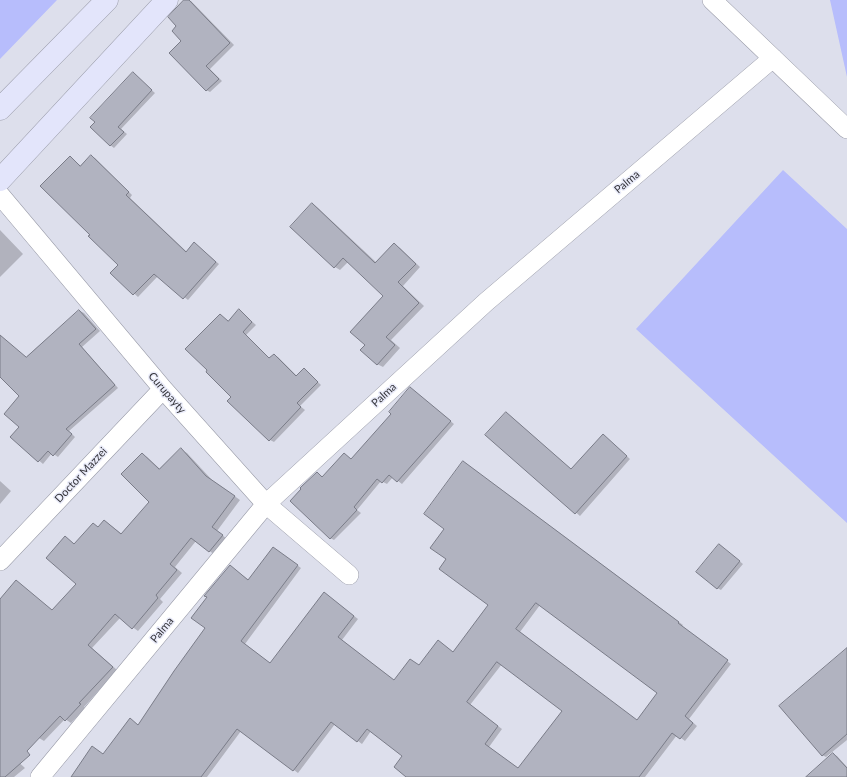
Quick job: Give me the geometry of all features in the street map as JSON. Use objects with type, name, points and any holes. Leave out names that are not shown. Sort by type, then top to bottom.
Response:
[{"type":"main road","points":[[0,109],[107,0]]},
{"type":"main road","points":[[0,180],[167,0]]},
{"type":"street","points":[[712,0],[847,129]]},
{"type":"street","name":"Palma","points":[[40,777],[266,504],[486,302],[772,58]]},
{"type":"street","name":"Curupayty","points":[[0,195],[163,389],[266,504],[349,575]]},
{"type":"street","name":"Doctor Mazzei","points":[[0,561],[163,389]]},
{"type":"shaded area","points":[[0,0],[57,0],[0,59]]},
{"type":"shaded area","points":[[830,0],[847,0],[847,77]]},
{"type":"shaded area","points":[[783,170],[847,229],[847,523],[636,329]]},
{"type":"building","points":[[184,0],[189,0],[230,43],[206,66],[219,79],[206,91],[169,53],[181,41],[172,31],[176,26],[168,17]]},
{"type":"building","points":[[133,72],[152,90],[118,127],[124,132],[110,146],[90,127],[95,122],[90,118]]},
{"type":"building","points":[[91,155],[129,192],[126,195],[186,252],[194,242],[216,262],[183,299],[154,274],[133,295],[110,273],[118,265],[40,186],[70,156],[80,166]]},
{"type":"building","points":[[312,203],[375,263],[394,243],[416,264],[398,282],[419,303],[386,337],[395,345],[377,365],[360,350],[365,345],[350,332],[383,296],[343,258],[334,268],[290,227]]},
{"type":"building","points":[[239,309],[252,322],[243,332],[269,358],[274,354],[296,376],[304,368],[318,382],[297,403],[301,407],[269,441],[227,401],[231,397],[206,372],[207,370],[185,349],[220,314],[228,321]]},
{"type":"building","points":[[79,310],[96,329],[79,344],[115,385],[66,429],[72,434],[53,456],[48,451],[38,462],[10,437],[19,427],[4,414],[19,396],[0,377],[0,335],[26,357]]},
{"type":"building","points":[[410,387],[451,421],[397,482],[389,475],[382,483],[377,479],[354,507],[357,510],[330,539],[290,501],[301,489],[300,488],[317,472],[322,477],[344,453],[351,459],[391,414],[389,412]]},
{"type":"building","points":[[506,412],[571,469],[603,434],[627,456],[575,514],[485,435]]},
{"type":"building","points":[[181,448],[206,476],[235,496],[212,527],[223,535],[209,552],[191,538],[170,564],[177,570],[156,595],[158,598],[132,629],[115,614],[88,645],[113,667],[79,703],[81,704],[65,721],[60,716],[27,751],[30,755],[5,777],[0,777],[0,599],[16,580],[52,610],[76,584],[46,558],[65,536],[74,544],[93,523],[98,527],[104,520],[121,534],[149,502],[121,474],[142,453],[159,469]]},
{"type":"building","points":[[463,461],[728,660],[685,716],[693,723],[680,739],[672,733],[639,777],[406,777],[394,767],[402,756],[367,729],[357,742],[331,722],[293,771],[237,729],[201,777],[71,777],[92,746],[103,754],[130,718],[138,725],[205,628],[191,618],[207,597],[204,596],[230,565],[248,580],[273,547],[298,565],[241,641],[270,663],[324,592],[354,616],[338,637],[394,680],[410,659],[419,665],[438,640],[453,652],[488,605],[439,569],[446,559],[430,548],[444,529],[424,514]],"holes":[[[536,603],[657,693],[637,720],[516,629]],[[497,662],[562,711],[518,768],[485,744],[498,726],[467,702]]]},
{"type":"building","points":[[719,544],[740,561],[717,589],[696,572]]},
{"type":"building","points":[[847,648],[847,734],[822,756],[779,706]]},
{"type":"building","points":[[833,753],[847,768],[847,777],[806,777]]}]
